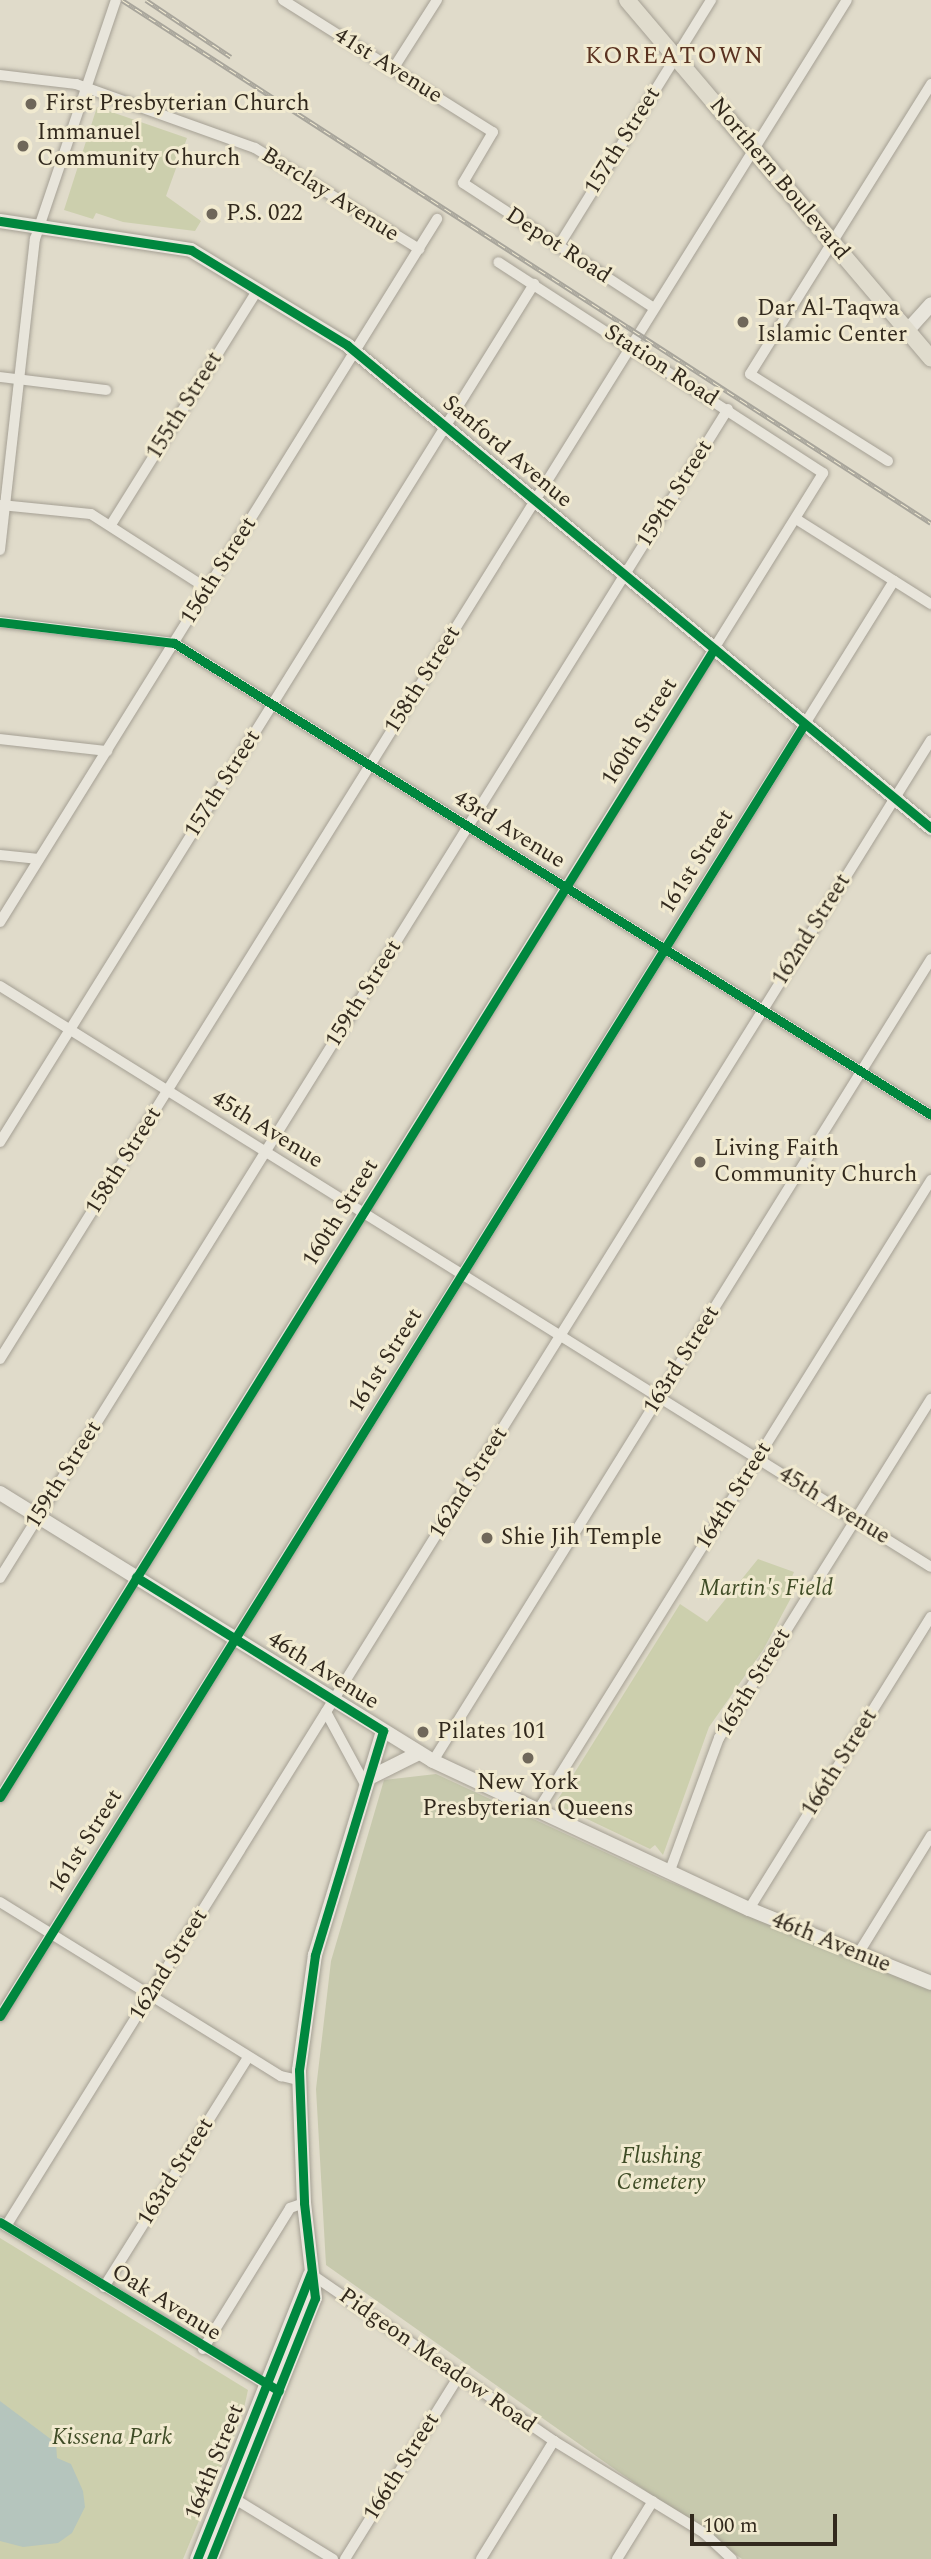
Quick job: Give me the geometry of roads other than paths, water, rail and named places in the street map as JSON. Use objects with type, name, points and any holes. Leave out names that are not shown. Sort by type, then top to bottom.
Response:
[{"type":"main road","name":"Northern Boulevard","points":[[627,0],[931,358]]},
{"type":"street","points":[[0,550],[2,506],[39,227],[116,0]]},
{"type":"street","points":[[393,69],[436,0]]},
{"type":"street","name":"157th Street","points":[[558,247],[711,0]]},
{"type":"street","name":"158th Street","points":[[0,1359],[846,0]]},
{"type":"street","name":"41st Avenue","points":[[288,1],[493,132],[463,183]]},
{"type":"street","name":"Barclay Avenue","points":[[0,75],[87,88],[255,148],[419,250]]},
{"type":"street","points":[[888,461],[750,374],[931,84]]},
{"type":"street","name":"Depot Road","points":[[463,183],[654,308]]},
{"type":"street","name":"156th Street","points":[[0,922],[437,219]]},
{"type":"street","name":"Sanford Avenue","points":[[0,221],[191,250],[355,351],[931,828]]},
{"type":"street","name":"Station Road","points":[[498,261],[822,473]]},
{"type":"street","name":"157th Street","points":[[0,1142],[534,284]]},
{"type":"street","name":"155th Street","points":[[112,523],[258,289]]},
{"type":"street","points":[[908,331],[931,304]]},
{"type":"street","points":[[0,377],[106,390]]},
{"type":"street","name":"159th Street","points":[[0,1578],[728,409]]},
{"type":"street","name":"160th Street","points":[[0,1797],[796,519],[822,473]]},
{"type":"street","points":[[2,506],[92,514],[112,523],[208,589]]},
{"type":"street","points":[[796,519],[931,604]]},
{"type":"street","name":"161st Street","points":[[0,2016],[894,581]]},
{"type":"street","points":[[0,622],[174,643]]},
{"type":"street","name":"43rd Avenue","points":[[174,643],[931,1115]]},
{"type":"street","points":[[0,739],[107,751]]},
{"type":"street","name":"162nd Street","points":[[3,2224],[150,1995],[931,740]]},
{"type":"street","points":[[0,855],[39,859]]},
{"type":"street","name":"163rd Street","points":[[433,1761],[931,959]]},
{"type":"street","name":"45th Avenue","points":[[0,986],[931,1567]]},
{"type":"street","name":"164th Street","points":[[537,1812],[931,1180]]},
{"type":"street","name":"165th Street","points":[[669,1873],[719,1738],[931,1399]]},
{"type":"street","name":"46th Avenue","points":[[0,1493],[235,1640],[330,1707],[383,1731],[433,1761],[537,1812],[669,1873],[749,1909],[931,1983]]},
{"type":"street","name":"166th Street","points":[[749,1909],[931,1617]]},
{"type":"street","points":[[330,1707],[367,1782]]},
{"type":"street","points":[[311,2273],[304,2203],[298,2080],[315,1955],[383,1731]]},
{"type":"street","points":[[367,1782],[419,1753]]},
{"type":"street","points":[[858,1954],[931,1836]]},
{"type":"street","points":[[0,1902],[248,2057],[281,2076],[298,2080]]},
{"type":"street","name":"163rd Street","points":[[104,2287],[248,2057]]},
{"type":"street","points":[[203,2349],[290,2208],[304,2203]]},
{"type":"street","name":"Oak Avenue","points":[[3,2224],[203,2349],[272,2388]]},
{"type":"street","name":"164th Street","points":[[211,2559],[235,2499],[311,2273]]},
{"type":"street","name":"Pidgeon Meadow Road","points":[[311,2273],[554,2441],[704,2532],[732,2559]]},
{"type":"street","name":"166th Street","points":[[345,2559],[459,2376]]},
{"type":"street","name":"164th Street","points":[[197,2559],[272,2388]]},
{"type":"street","points":[[481,2559],[554,2441]]},
{"type":"street","points":[[235,2499],[332,2559]]},
{"type":"street","points":[[617,2559],[653,2501]]},
{"type":"railway","points":[[122,0],[931,523]]},
{"type":"railway","points":[[146,0],[231,57]]},
{"type":"place","name":"First Presbyterian Church","points":[[31,104]]},
{"type":"place","name":"Immanuel Community Church","points":[[23,146]]},
{"type":"place","name":"P.S. 022","points":[[212,214]]},
{"type":"place","name":"Dar Al-Taqwa Islamic Center","points":[[743,322]]},
{"type":"place","name":"Living Faith Community Church","points":[[700,1162]]},
{"type":"place","name":"Shie Jih Temple","points":[[487,1538]]},
{"type":"place","name":"Pilates 101","points":[[423,1732]]},
{"type":"place","name":"New York Presbyterian Queens","points":[[528,1758]]},
{"type":"district","name":"KOREATOWN","points":[[675,57]]},
{"type":"park label","name":"Martin's Field","points":[[766,1589]]},
{"type":"park label","name":"Flushing Cemetery","points":[[661,2170]]},
{"type":"park label","name":"Kissena Park","points":[[112,2438]]}]
